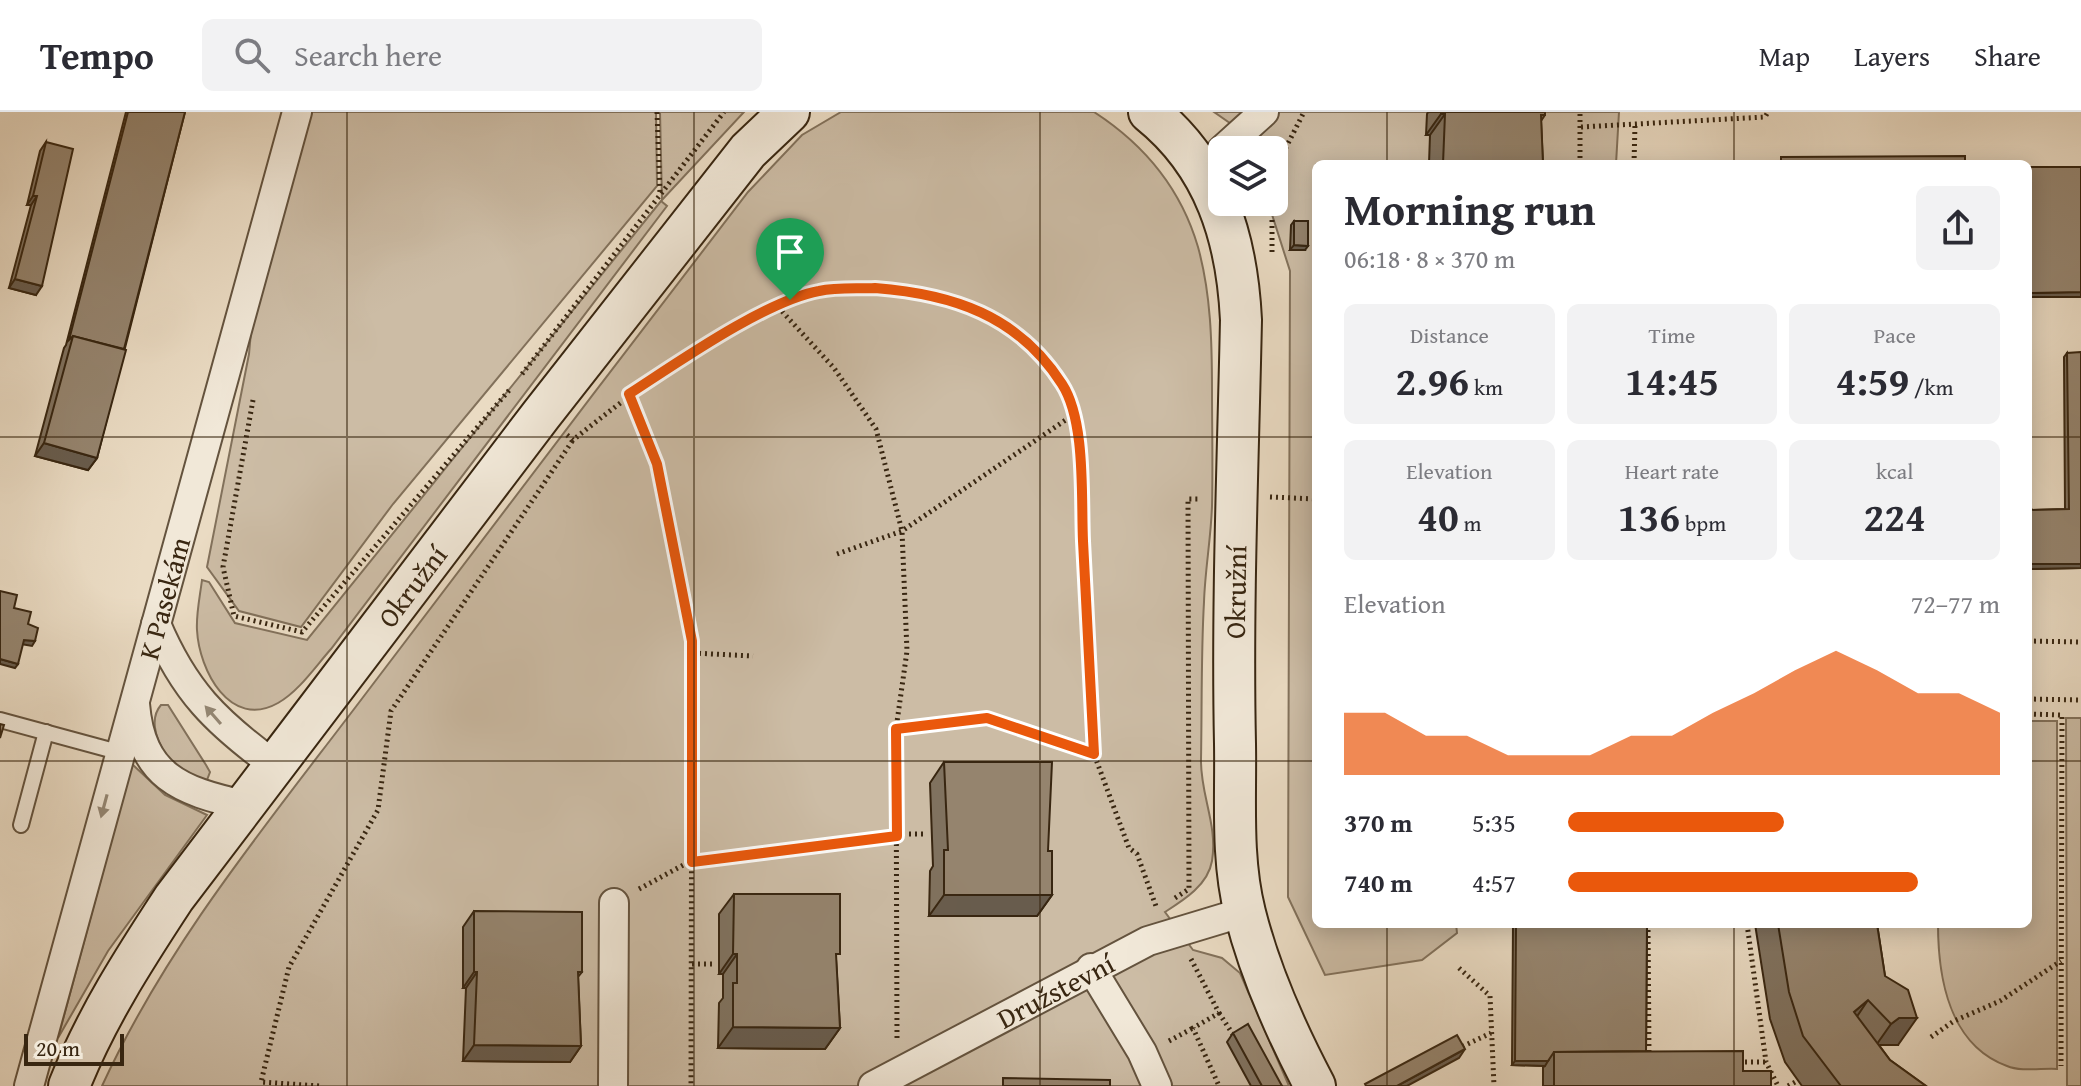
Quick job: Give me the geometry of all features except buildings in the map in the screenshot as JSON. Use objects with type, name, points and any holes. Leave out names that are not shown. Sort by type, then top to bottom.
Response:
[{"type":"street","name":"K Pasekám","points":[[29,1086],[118,752],[297,112]]},
{"type":"street","name":"Okružní","points":[[69,1086],[121,978],[174,898],[273,764],[748,151],[789,112]]},
{"type":"street","name":"Okružní","points":[[1149,112],[1176,136],[1208,152]]},
{"type":"street","points":[[1237,136],[1264,112]]},
{"type":"street","name":"Okružní","points":[[1225,216],[1240,293],[1234,679],[1236,834],[1244,912],[1289,1035],[1315,1086]]},
{"type":"street","points":[[156,624],[184,679],[205,705],[225,728],[273,764]]},
{"type":"street","points":[[134,695],[141,741],[162,772],[191,792],[244,805]]},
{"type":"street","points":[[613,1086],[614,903]]},
{"type":"street","name":"Družstevní","points":[[873,1086],[1091,968],[1148,941],[1244,912]]},
{"type":"street","points":[[1091,968],[1142,1052],[1157,1086]]},
{"type":"lane","points":[[0,720],[118,752]]},
{"type":"lane","points":[[21,825],[46,732]]},
{"type":"path","points":[[657,112],[661,195]]},
{"type":"path","points":[[223,567],[234,616],[302,632],[510,390],[724,112]]},
{"type":"path","points":[[1288,143],[1304,112]]},
{"type":"path","points":[[1580,112],[1580,160]]},
{"type":"path","points":[[1581,127],[1765,117],[1768,112]]},
{"type":"path","points":[[1634,160],[1635,124]]},
{"type":"path","points":[[319,1086],[260,1084],[289,967],[378,810],[391,711],[573,440],[629,394],[712,342],[778,307],[820,290],[875,288],[925,292],[965,304],[1000,320],[1043,360],[1063,385],[1078,442],[1094,754],[1129,848],[1137,854],[1157,910]]},
{"type":"path","points":[[778,307],[834,368],[876,429],[902,531],[907,651],[896,729],[897,1052]]},
{"type":"path","points":[[510,390],[573,440]]},
{"type":"path","points":[[629,394],[657,464],[693,653],[691,1086]]},
{"type":"path","points":[[837,554],[902,531],[1073,415]]},
{"type":"path","points":[[1241,1049],[1190,957],[1158,959],[1138,920],[1189,889],[1188,499],[1312,499]]},
{"type":"path","points":[[2032,641],[2081,642]]},
{"type":"path","points":[[693,653],[753,656]]},
{"type":"path","points":[[2032,699],[2081,700]]},
{"type":"path","points":[[2032,714],[2062,715],[2061,1066]]},
{"type":"path","points":[[896,729],[987,718],[1094,754]]},
{"type":"path","points":[[614,903],[692,862],[923,834]]},
{"type":"path","points":[[1648,928],[1649,1062]]},
{"type":"path","points":[[1748,928],[1766,1062],[1778,1086]]},
{"type":"path","points":[[1931,1037],[1954,1021],[2000,1001],[2061,961]]},
{"type":"path","points":[[692,964],[715,964]]},
{"type":"path","points":[[1459,968],[1490,996],[1494,1086]]},
{"type":"path","points":[[1172,1039],[1219,1013]]},
{"type":"path","points":[[1193,1028],[1219,1086]]},
{"type":"path","points":[[1455,1050],[1491,1033]]},
{"type":"path","points":[[1737,1062],[1766,1062]]},
{"type":"path","points":[[1788,1086],[1797,1081]]},
{"type":"shaded area","points":[[312,112],[656,112],[657,186],[393,504],[301,627],[239,611],[207,567],[249,354],[253,310]]},
{"type":"shaded area","points":[[660,112],[744,112],[662,200]]},
{"type":"shaded area","points":[[841,112],[1094,112],[1145,154],[1182,206],[1202,265],[1211,337],[1212,506],[1203,622],[1201,772],[1213,848],[1210,870],[1200,885],[1165,912],[1193,950],[1222,958],[1240,973],[1289,1086],[102,1086],[129,1032],[190,930],[295,786],[748,192],[802,135]]},
{"type":"shaded area","points":[[1214,112],[1619,112],[1616,160],[1312,160],[1312,928],[1456,928],[1457,933],[1422,960],[1325,975],[1288,897],[1290,271],[1272,216],[1288,216],[1288,136],[1247,136]]},
{"type":"shaded area","points":[[661,201],[667,206],[313,671],[278,703],[261,709],[245,709],[220,692],[199,646],[197,618],[202,580],[209,582],[235,623],[307,640]]},
{"type":"shaded area","points":[[161,705],[168,705],[206,765],[210,772],[207,780],[185,773],[165,753],[155,728]]},
{"type":"shaded area","points":[[2066,718],[2081,718],[2081,1086],[2067,1086]]},
{"type":"shaded area","points":[[2032,721],[2057,721],[2057,1069],[2013,1068],[1987,1056],[1972,1042],[1951,1007],[1938,928],[2032,928]]},
{"type":"shaded area","points":[[132,764],[165,795],[207,815],[108,951],[58,1038]]},
{"type":"route","points":[[875,288],[925,292],[965,304],[1000,320],[1043,360],[1063,385],[1078,442],[1094,754],[987,718],[896,729],[897,836],[692,862],[692,641],[657,464],[629,394],[712,342],[790,300],[820,290],[875,288]]}]
